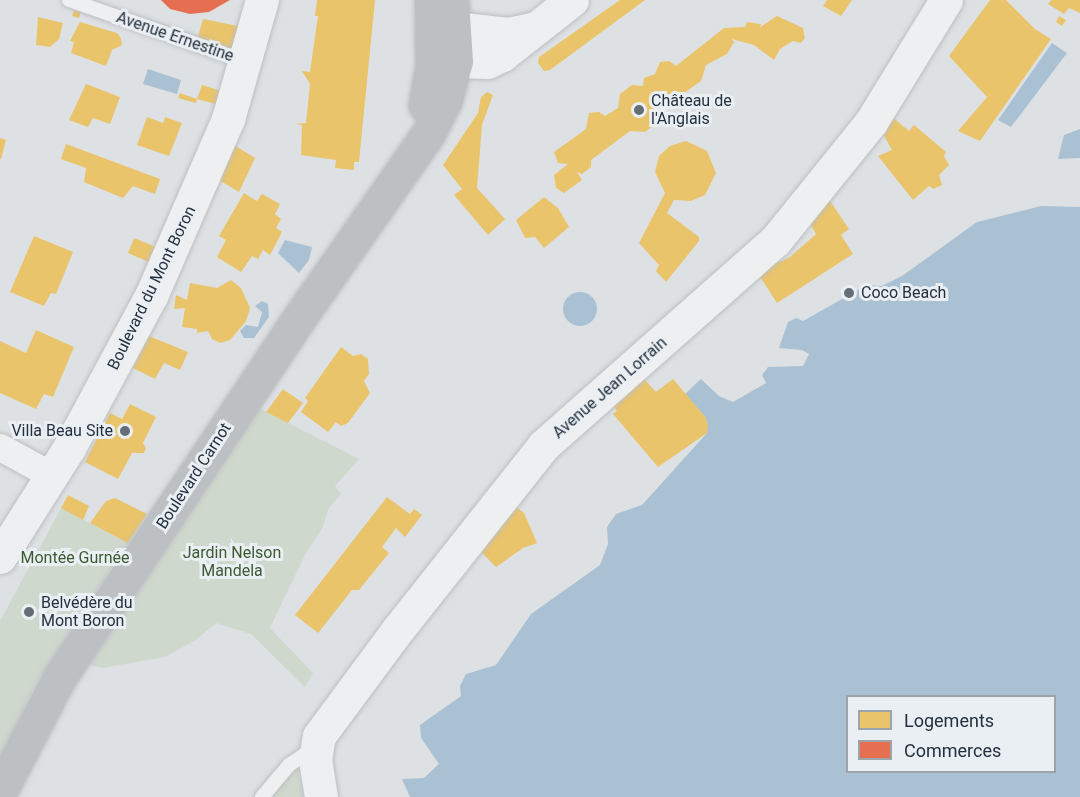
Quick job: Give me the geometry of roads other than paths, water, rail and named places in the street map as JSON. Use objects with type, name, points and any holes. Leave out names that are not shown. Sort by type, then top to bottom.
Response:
[{"type":"main road","name":"Boulevard Carnot","points":[[0,792],[59,678],[446,101],[449,33],[431,0]]},
{"type":"street","name":"Boulevard du Mont Boron","points":[[0,557],[53,476],[151,296],[224,129],[246,62],[262,0]]},
{"type":"street","points":[[449,33],[508,34],[532,30],[572,0]]},
{"type":"street","name":"Avenue Jean Lorrain","points":[[316,747],[326,724],[349,693],[543,446],[775,241],[814,195],[871,122],[946,0]]},
{"type":"street","points":[[0,447],[53,476]]},
{"type":"street","points":[[316,747],[321,797]]},
{"type":"lane","name":"Avenue Ernestine","points":[[69,0],[246,62]]},
{"type":"lane","points":[[262,797],[289,765],[316,747]]},
{"type":"water","points":[[1052,43],[1067,53],[1011,127],[998,120]]},
{"type":"water","points":[[148,69],[181,80],[177,94],[143,84]]},
{"type":"water","points":[[1080,129],[1080,158],[1058,159],[1064,135]]},
{"type":"water","points":[[1041,206],[1080,207],[1080,797],[410,797],[402,779],[424,778],[439,764],[421,738],[420,725],[461,696],[460,686],[466,674],[496,665],[531,614],[600,565],[608,544],[607,527],[616,514],[642,505],[707,433],[706,418],[685,394],[701,379],[719,396],[733,402],[766,383],[762,375],[768,367],[803,366],[809,354],[802,350],[779,348],[788,322],[796,318],[803,321],[867,285],[882,286],[902,276],[977,222]]},
{"type":"water","points":[[285,240],[312,247],[309,260],[299,273],[278,253]]},
{"type":"water","points":[[580,292],[592,297],[597,309],[592,321],[580,326],[568,321],[563,309],[568,297]]},
{"type":"water","points":[[262,301],[268,304],[269,317],[254,338],[244,338],[240,331],[246,325],[258,327],[262,312],[255,306]]},
{"type":"place","name":"Château de l'Anglais","points":[[639,110]]},
{"type":"place","name":"Coco Beach","points":[[849,293]]},
{"type":"place","name":"Villa Beau Site","points":[[125,431]]},
{"type":"place","name":"Belvédère du Mont Boron","points":[[29,612]]},
{"type":"park label","name":"Montée Gurnée","points":[[75,558]]},
{"type":"park label","name":"Jardin Nelson Mandela","points":[[232,562]]}]
